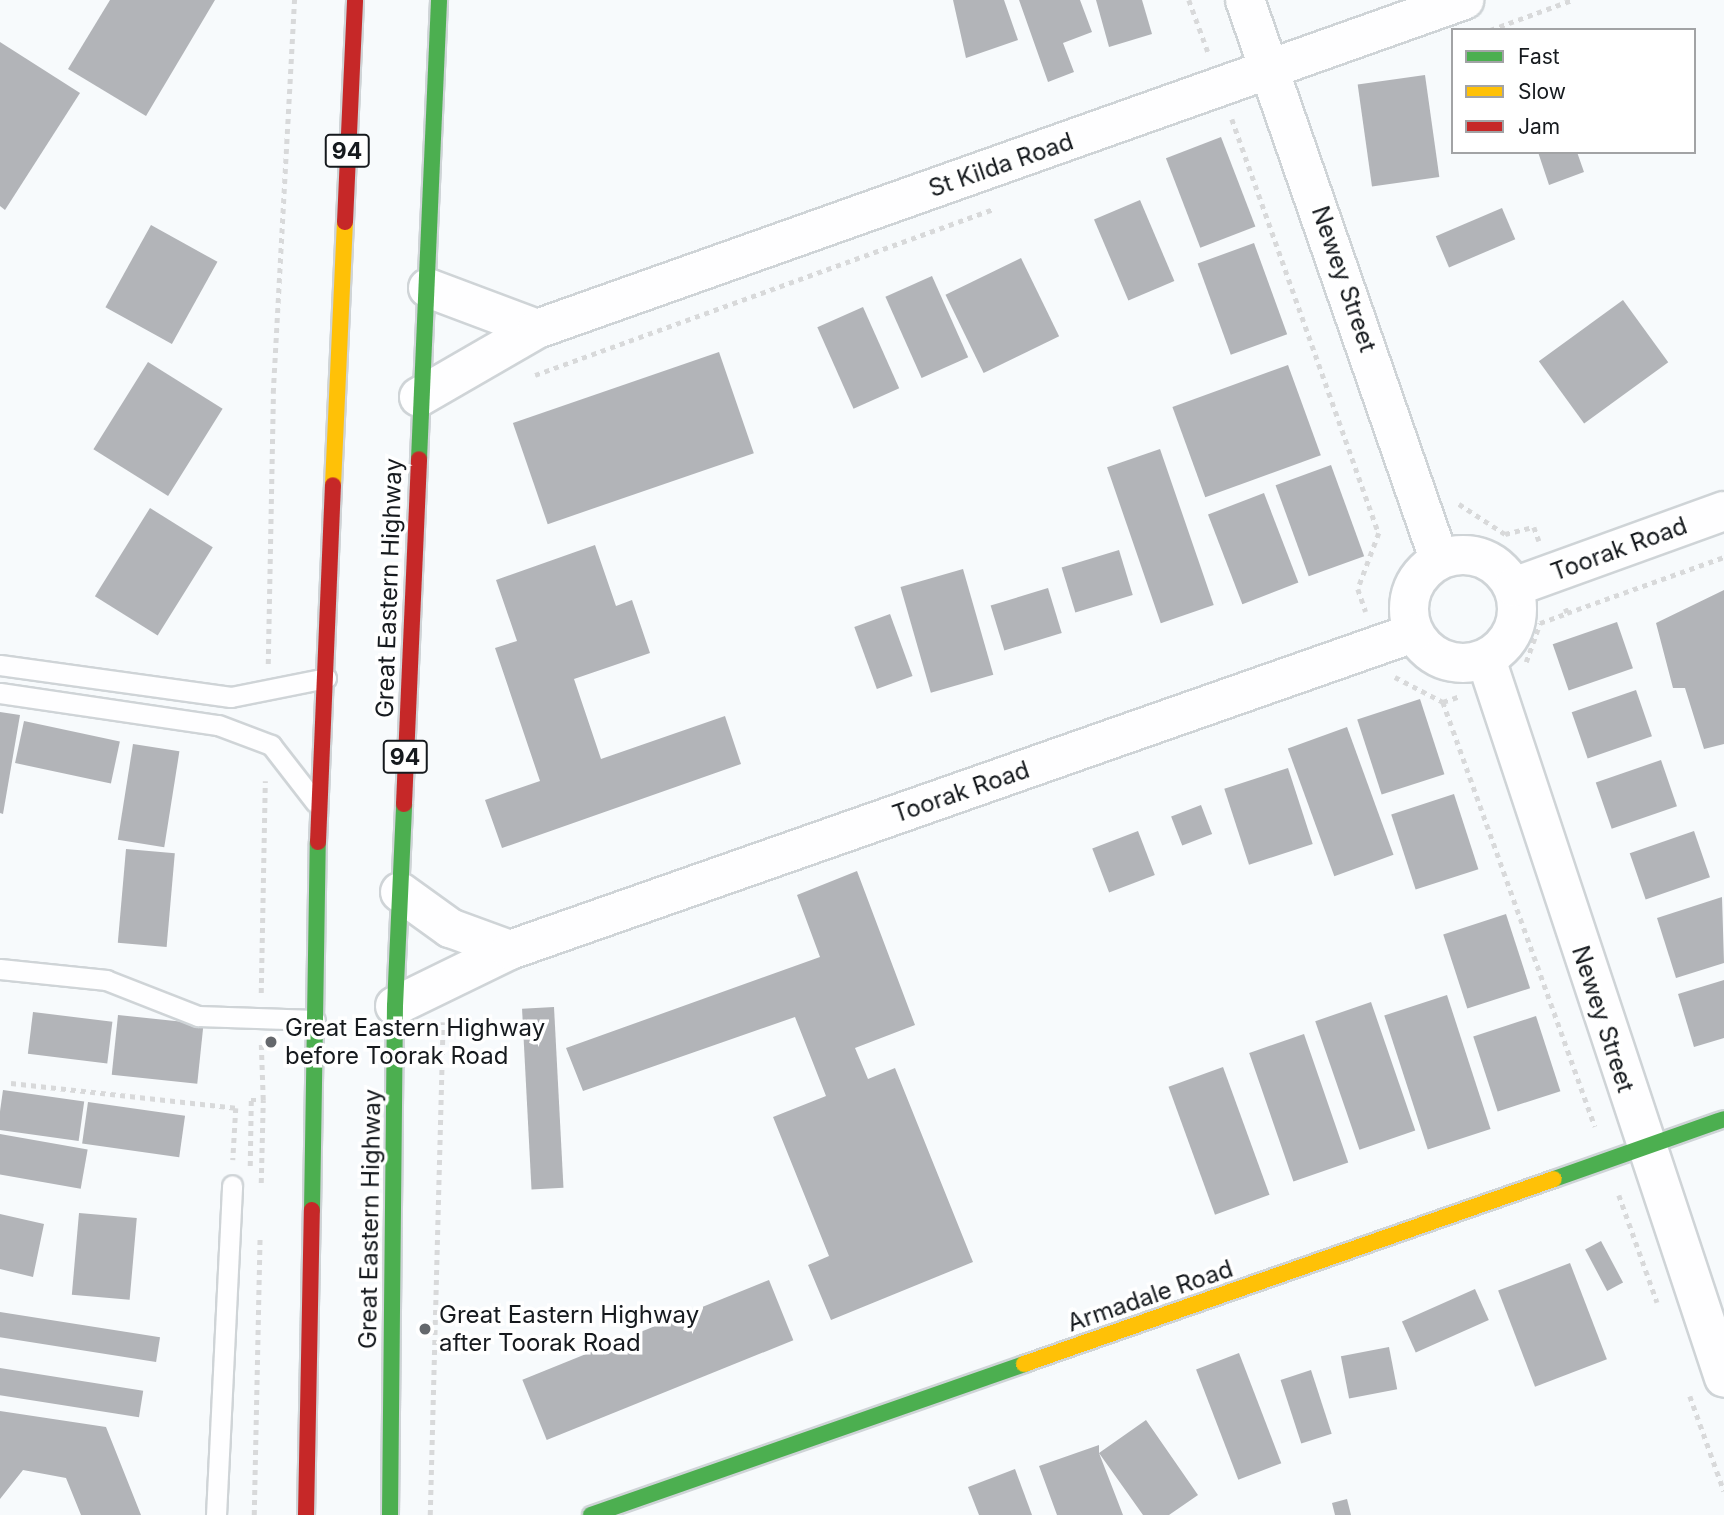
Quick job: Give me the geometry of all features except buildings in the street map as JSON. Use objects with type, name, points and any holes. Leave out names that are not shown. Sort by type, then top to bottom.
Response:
[{"type":"main road","name":"94","points":[[306,1515],[319,806],[355,0]]},
{"type":"main road","name":"Great Eastern Highway","points":[[390,1515],[395,1006],[419,397],[428,288],[439,0]]},
{"type":"main road","name":"Armadale Road","points":[[591,1515],[1724,1119]]},
{"type":"street","name":"Newey Street","points":[[1245,0],[1279,87],[1439,559]]},
{"type":"street","name":"St Kilda Road","points":[[419,397],[537,329],[1279,87],[1464,0]]},
{"type":"street","points":[[428,288],[537,329]]},
{"type":"street","name":"Toorak Road","points":[[1514,587],[1724,511]]},
{"type":"street","points":[[1464,554],[1494,563],[1514,587],[1518,608],[1509,639],[1486,659],[1462,664],[1433,656],[1395,639],[1408,612],[1415,581],[1439,559],[1464,554]]},
{"type":"street","name":"Toorak Road","points":[[395,1006],[510,950],[1395,639]]},
{"type":"street","name":"Newey Street","points":[[1486,659],[1644,1148],[1724,1378]]},
{"type":"street","points":[[400,892],[450,928],[510,950]]},
{"type":"lane","points":[[0,665],[231,697],[326,678]]},
{"type":"lane","points":[[0,693],[218,725],[266,744],[319,806]]},
{"type":"lane","points":[[0,969],[106,980],[198,1016],[315,1020]]},
{"type":"lane","points":[[216,1515],[232,1185]]},
{"type":"path","points":[[267,690],[273,393],[293,0]]},
{"type":"path","points":[[1189,0],[1379,533],[1358,589],[1395,639],[1388,673],[1443,702],[1659,1309]]},
{"type":"path","points":[[1495,28],[1572,0]]},
{"type":"path","points":[[1227,105],[1279,87]]},
{"type":"path","points":[[1220,127],[1227,105]]},
{"type":"path","points":[[529,378],[998,208]]},
{"type":"path","points":[[1567,613],[1724,557]]},
{"type":"path","points":[[261,1195],[263,1100],[260,1018],[266,744]]},
{"type":"path","points":[[430,1515],[443,1015]]},
{"type":"path","points":[[11,1083],[236,1108],[232,1185]]},
{"type":"path","points":[[250,1175],[251,1100],[263,1100]]},
{"type":"path","points":[[254,1515],[260,1222]]},
{"type":"path","points":[[1687,1387],[1724,1491]]},
{"type":"traffic: fast","points":[[419,459],[439,0]]},
{"type":"traffic: fast","points":[[390,1515],[395,1006],[404,804]]},
{"type":"traffic: fast","points":[[312,1210],[318,842]]},
{"type":"traffic: fast","points":[[1554,1179],[1724,1119]]},
{"type":"traffic: fast","points":[[591,1515],[1024,1364]]},
{"type":"traffic: slow","points":[[333,485],[345,222]]},
{"type":"traffic: slow","points":[[1024,1364],[1554,1179]]},
{"type":"traffic: jam","points":[[345,222],[355,0]]},
{"type":"traffic: jam","points":[[404,804],[419,459]]},
{"type":"traffic: jam","points":[[318,842],[333,485]]},
{"type":"traffic: jam","points":[[306,1515],[312,1210]]},
{"type":"place","name":"Great Eastern Highway before Toorak Road","points":[[271,1042]]},
{"type":"place","name":"Great Eastern Highway after Toorak Road","points":[[425,1329]]}]
